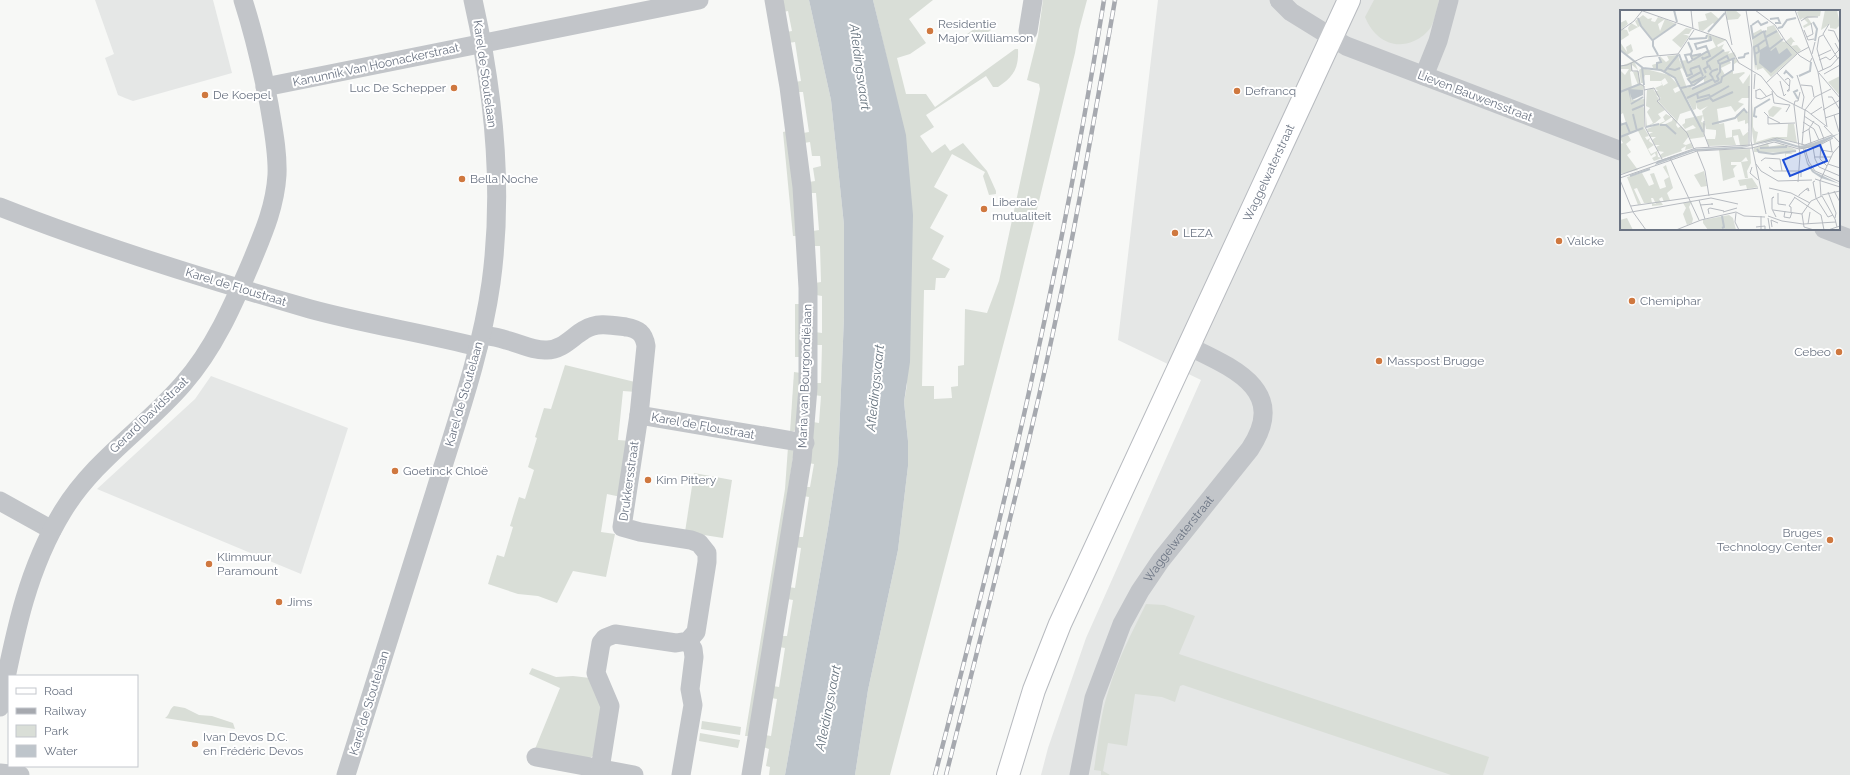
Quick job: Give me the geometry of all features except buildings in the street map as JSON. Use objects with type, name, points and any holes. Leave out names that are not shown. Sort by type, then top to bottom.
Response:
[{"type":"main road","name":"Waggelwaterstraat","points":[[1008,775],[1034,690],[1060,624],[1349,0]]},
{"type":"street","name":"Gerard Davidstraat","points":[[0,707],[20,612],[27,588],[42,550],[52,530],[78,488],[92,472],[184,384],[202,359],[222,326],[269,219],[275,197],[277,174],[276,152],[265,87],[243,0]]},
{"type":"street","name":"Karel de Stoutelaan","points":[[346,775],[460,410],[480,341],[491,282],[498,177],[494,125],[483,43],[473,0]]},
{"type":"street","name":"Kanunnik Van Hoonackerstraat","points":[[265,87],[699,0]]},
{"type":"street","name":"Maria van Bourgondiëlaan","points":[[751,775],[804,443],[808,359],[806,241],[796,138],[774,0]]},
{"type":"street","points":[[1028,30],[1033,0]]},
{"type":"street","name":"Lieven Bauwensstraat","points":[[1279,0],[1291,12],[1346,46],[1620,151]]},
{"type":"street","points":[[1424,76],[1438,41],[1449,0]]},
{"type":"street","name":"Karel de Floustraat","points":[[0,207],[117,250],[311,309],[480,341],[504,339],[540,350],[556,349],[584,330],[604,324],[632,328],[640,332],[644,338],[646,346],[639,415],[804,443]]},
{"type":"street","points":[[1827,230],[1850,239]]},
{"type":"street","name":"Waggelwaterstraat","points":[[1079,775],[1094,698],[1122,624],[1140,591],[1161,560],[1250,449],[1261,429],[1263,408],[1256,388],[1243,376],[1188,346]]},
{"type":"street","name":"Drukkersstraat","points":[[639,415],[622,527],[640,532],[691,540],[699,543],[707,553],[707,562],[696,632],[688,640]]},
{"type":"street","points":[[0,501],[52,530]]},
{"type":"street","points":[[600,769],[610,706],[596,673],[601,643],[605,638],[615,634],[676,643],[688,640],[693,649],[694,657],[690,689],[693,705],[681,775]]},
{"type":"street","points":[[536,757],[634,775]]},
{"type":"street","points":[[0,773],[20,775]]},
{"type":"shaded area","points":[[95,0],[213,0],[232,73],[133,101],[118,95],[105,58],[114,54]]},
{"type":"shaded area","points":[[1158,0],[1850,0],[1850,775],[1041,775],[1048,748],[1086,638],[1201,380],[1118,340]]},
{"type":"shaded area","points":[[211,376],[348,428],[301,574],[97,489],[195,399]]},
{"type":"green space","points":[[780,0],[809,0],[831,100],[844,225],[844,317],[838,462],[828,528],[785,775],[769,775],[770,767],[766,766],[769,749],[763,747],[765,735],[771,736],[777,699],[771,698],[773,686],[779,687],[785,648],[779,647],[781,636],[787,636],[793,600],[787,599],[789,587],[795,588],[801,548],[795,547],[797,537],[803,537],[809,497],[803,496],[804,487],[810,487],[814,464],[808,463],[813,422],[819,423],[821,396],[814,395],[815,383],[821,383],[822,345],[815,345],[815,332],[822,333],[822,296],[816,295],[815,283],[821,282],[820,246],[814,246],[813,231],[819,230],[816,193],[810,193],[809,182],[815,181],[813,168],[821,166],[820,156],[812,156],[810,142],[804,143],[803,133],[809,132],[803,92],[797,92],[795,82],[801,81],[795,42],[788,43],[786,32],[792,31],[788,11],[783,12]]},
{"type":"green space","points":[[873,0],[933,0],[909,19],[926,43],[910,54],[897,58],[906,94],[926,94],[935,107],[1015,49],[1018,49],[1016,67],[1008,80],[998,87],[993,87],[986,76],[926,115],[934,127],[920,136],[932,153],[945,144],[950,151],[963,143],[987,171],[996,191],[996,194],[989,195],[983,176],[985,172],[952,154],[934,187],[948,195],[930,228],[944,236],[932,259],[950,269],[945,278],[936,278],[935,290],[924,290],[922,386],[934,386],[934,399],[952,398],[951,387],[958,386],[958,366],[964,365],[965,309],[987,313],[999,281],[1040,89],[1039,84],[1027,80],[1038,36],[1043,0],[1087,0],[1014,304],[890,775],[855,775],[868,690],[898,550],[908,466],[908,441],[904,402],[907,385],[887,59]]},
{"type":"green space","points":[[1374,0],[1439,0],[1434,21],[1428,31],[1414,41],[1406,44],[1398,44],[1391,43],[1378,36],[1368,24],[1365,17]]},
{"type":"green space","points":[[981,24],[988,25],[991,30],[980,38],[976,32],[965,39],[963,37]]},
{"type":"green space","points":[[788,131],[799,236],[793,236],[783,132]]},
{"type":"green space","points":[[795,304],[801,304],[801,357],[795,357]]},
{"type":"green space","points":[[565,365],[635,382],[636,392],[623,391],[618,440],[631,441],[621,497],[607,494],[601,532],[615,534],[606,577],[573,571],[557,603],[538,596],[518,594],[488,584],[497,555],[504,557],[513,527],[510,526],[519,497],[525,499],[534,470],[528,467],[537,438],[535,437],[544,408],[551,409]]},
{"type":"green space","points":[[794,372],[801,373],[797,430],[790,432]]},
{"type":"green space","points":[[788,447],[794,451],[750,736],[745,736],[785,489]]},
{"type":"green space","points":[[694,473],[732,480],[723,538],[685,532]]},
{"type":"green space","points":[[1146,604],[1164,605],[1195,616],[1179,654],[1489,757],[1483,775],[1451,775],[1183,685],[1180,686],[1175,702],[1162,697],[1135,694],[1127,746],[1108,743],[1103,771],[1110,775],[1101,775],[1101,771],[1094,770],[1103,709],[1121,656]]},
{"type":"green space","points":[[532,668],[556,677],[573,676],[590,678],[602,705],[593,756],[590,758],[535,749],[560,688],[529,674]]},
{"type":"green space","points":[[174,706],[185,708],[199,715],[212,716],[233,723],[235,729],[165,718]]},
{"type":"green space","points":[[702,721],[741,727],[740,735],[701,729]]},
{"type":"green space","points":[[700,733],[740,740],[738,748],[699,741]]},
{"type":"water","name":"Afleidingsvaart","points":[[809,0],[873,0],[906,135],[913,215],[910,362],[904,402],[908,441],[908,466],[898,550],[868,690],[855,775],[785,775],[838,462],[844,317],[844,225],[831,100]]},
{"type":"railway","points":[[935,775],[996,536],[1040,343],[1070,196],[1104,0]]},
{"type":"railway","points":[[946,775],[1005,539],[1050,347],[1080,198],[1115,0]]},
{"type":"place","name":"Residentie Major Williamson","points":[[930,31]]},
{"type":"place","name":"Luc De Schepper","points":[[454,88]]},
{"type":"place","name":"Defrancq","points":[[1237,91]]},
{"type":"place","name":"De Koepel","points":[[205,95]]},
{"type":"place","name":"Bella Noche","points":[[462,179]]},
{"type":"place","name":"Liberale mutualiteit","points":[[984,209]]},
{"type":"place","name":"LEZA","points":[[1175,233]]},
{"type":"place","name":"Valcke","points":[[1559,241]]},
{"type":"place","name":"Chemiphar","points":[[1632,301]]},
{"type":"place","name":"Cebeo","points":[[1839,352]]},
{"type":"place","name":"Masspost Brugge","points":[[1379,361]]},
{"type":"place","name":"Goetinck Chloë","points":[[395,471]]},
{"type":"place","name":"Kim Pittery","points":[[648,480]]},
{"type":"place","name":"Bruges Technology Center","points":[[1830,540]]},
{"type":"place","name":"Klimmuur Paramount","points":[[209,564]]},
{"type":"place","name":"Jims","points":[[279,602]]},
{"type":"place","name":"Ivan Devos D.C. en Frédéric Devos","points":[[195,744]]}]
